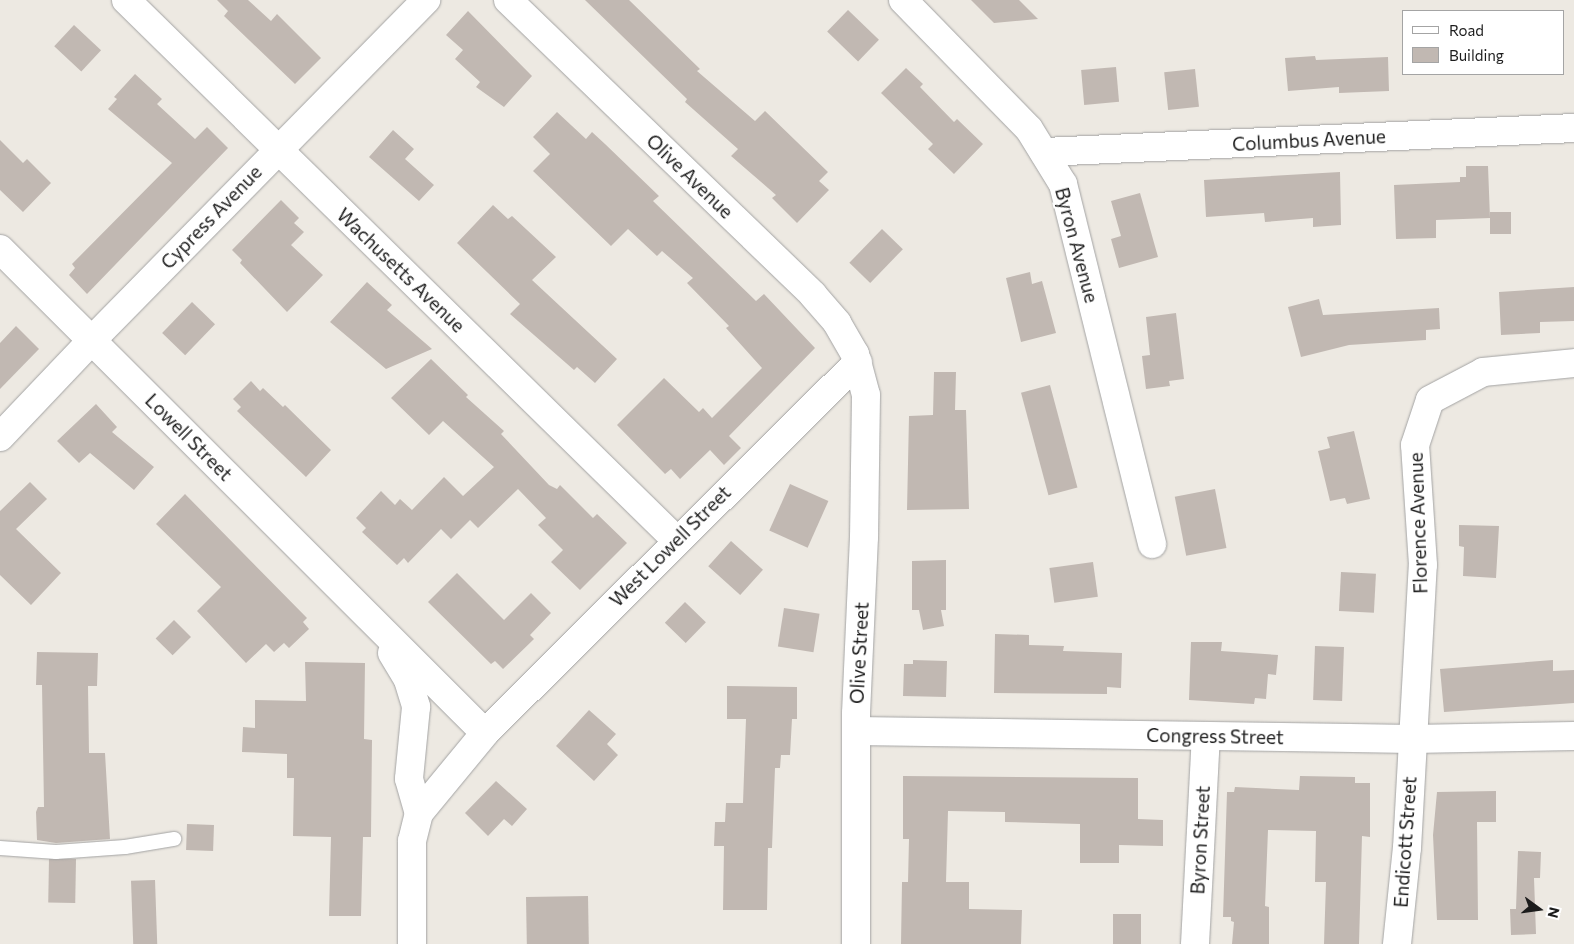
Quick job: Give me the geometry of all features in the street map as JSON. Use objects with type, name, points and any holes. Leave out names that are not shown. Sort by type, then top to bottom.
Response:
[{"type":"street","name":"Wachusetts Avenue","points":[[126,0],[676,540]]},
{"type":"street","name":"Cypress Avenue","points":[[0,438],[92,340],[426,0]]},
{"type":"street","name":"Olive Avenue","points":[[508,0],[813,294],[837,323],[858,362]]},
{"type":"street","name":"Byron Avenue","points":[[903,0],[1029,129],[1063,184],[1152,544]]},
{"type":"street","name":"Columbus Avenue","points":[[1044,152],[1574,128]]},
{"type":"street","name":"Lowell Street","points":[[0,249],[485,733]]},
{"type":"street","name":"West Lowell Street","points":[[485,733],[676,540],[858,362]]},
{"type":"street","name":"Olive Street","points":[[856,944],[856,731],[864,537],[866,395],[858,362]]},
{"type":"street","name":"Florence Avenue","points":[[1412,739],[1423,565],[1415,445],[1430,400],[1483,372],[1574,363]]},
{"type":"street","name":"Lowell Street","points":[[377,625],[408,680],[416,707],[409,779],[420,813]]},
{"type":"street","name":"Congress Street","points":[[856,731],[1412,739],[1574,736]]},
{"type":"street","points":[[412,944],[412,841],[420,813],[485,733]]},
{"type":"street","name":"Byron Street","points":[[1195,944],[1206,736]]},
{"type":"street","name":"Endicott Street","points":[[1396,944],[1407,848],[1412,739]]},
{"type":"lane","points":[[0,848],[56,852],[125,847],[174,839]]},
{"type":"building","points":[[217,0],[248,0],[271,21],[277,14],[321,58],[295,84],[224,16],[228,11]]},
{"type":"building","points":[[585,0],[629,0],[700,69],[697,71],[755,121],[765,111],[828,172],[819,181],[829,190],[797,223],[772,198],[776,195],[731,156],[738,149],[685,102],[687,99]]},
{"type":"building","points":[[971,0],[1019,0],[1038,19],[994,23]]},
{"type":"building","points":[[848,10],[879,40],[858,61],[827,32]]},
{"type":"building","points":[[468,11],[532,76],[504,107],[476,87],[480,82],[455,59],[463,50],[446,35]]},
{"type":"building","points":[[74,25],[101,50],[81,71],[54,46]]},
{"type":"building","points":[[1315,56],[1316,60],[1388,57],[1389,91],[1339,93],[1339,87],[1288,91],[1285,58]]},
{"type":"building","points":[[1116,67],[1119,102],[1084,105],[1081,70]]},
{"type":"building","points":[[906,68],[923,84],[920,87],[954,122],[957,119],[983,144],[954,174],[928,149],[933,144],[881,93]]},
{"type":"building","points":[[1195,69],[1199,107],[1168,110],[1164,72]]},
{"type":"building","points":[[135,74],[162,99],[157,104],[195,139],[207,127],[228,148],[87,294],[69,275],[75,268],[72,264],[172,163],[108,109],[117,99],[114,97]]},
{"type":"building","points":[[557,112],[586,139],[592,132],[659,196],[653,201],[756,301],[764,294],[815,348],[729,436],[741,448],[724,465],[710,450],[680,479],[671,469],[665,474],[617,425],[664,378],[699,412],[703,408],[712,418],[762,368],[726,328],[729,326],[687,283],[693,278],[662,251],[657,256],[628,229],[611,246],[533,171],[550,154],[533,137]]},
{"type":"building","points":[[393,130],[414,149],[405,159],[434,185],[419,201],[369,157]]},
{"type":"building","points":[[0,140],[23,163],[27,159],[51,183],[23,212],[0,190]]},
{"type":"building","points":[[1466,166],[1488,166],[1490,218],[1436,220],[1436,238],[1396,239],[1394,185],[1460,182],[1460,177],[1466,177]]},
{"type":"building","points":[[1340,172],[1341,225],[1313,227],[1313,218],[1265,222],[1264,213],[1206,217],[1204,180]]},
{"type":"building","points":[[1140,193],[1158,257],[1119,268],[1111,239],[1121,236],[1111,201]]},
{"type":"building","points":[[281,200],[299,218],[294,223],[304,232],[291,245],[323,275],[287,312],[240,263],[242,260],[232,250]]},
{"type":"building","points":[[493,205],[508,219],[512,216],[556,257],[532,280],[617,359],[595,383],[577,367],[574,370],[510,314],[520,304],[457,243]]},
{"type":"building","points":[[1490,212],[1511,212],[1511,234],[1490,234]]},
{"type":"building","points":[[882,229],[903,249],[870,283],[849,263]]},
{"type":"building","points":[[1030,272],[1032,284],[1042,281],[1056,333],[1021,342],[1006,278]]},
{"type":"building","points":[[367,282],[392,305],[387,310],[432,349],[386,369],[330,322]]},
{"type":"building","points":[[1574,287],[1574,321],[1540,322],[1540,333],[1501,335],[1499,292]]},
{"type":"building","points":[[1319,299],[1323,315],[1439,308],[1440,329],[1426,330],[1426,340],[1349,345],[1301,357],[1288,307]]},
{"type":"building","points":[[192,302],[215,324],[185,355],[162,333]]},
{"type":"building","points":[[1176,313],[1184,379],[1169,381],[1170,386],[1146,389],[1142,356],[1150,355],[1146,317]]},
{"type":"building","points":[[16,326],[39,349],[0,389],[0,343]]},
{"type":"building","points":[[431,359],[468,395],[466,397],[504,431],[501,434],[549,485],[557,489],[560,485],[593,518],[597,514],[627,543],[580,590],[551,562],[563,550],[538,525],[546,518],[518,489],[478,528],[470,520],[451,539],[441,529],[408,563],[404,558],[397,565],[362,532],[366,528],[356,518],[381,491],[395,505],[400,499],[412,510],[444,477],[463,496],[494,467],[443,421],[429,435],[391,398]]},
{"type":"building","points":[[934,372],[956,372],[955,410],[966,410],[969,509],[907,510],[909,416],[933,415]]},
{"type":"building","points":[[251,381],[260,391],[263,388],[283,407],[285,405],[331,450],[306,477],[237,411],[241,407],[233,399]]},
{"type":"building","points":[[1050,385],[1077,487],[1048,495],[1021,393]]},
{"type":"building","points":[[96,404],[117,427],[112,432],[154,467],[134,490],[90,453],[79,463],[57,441]]},
{"type":"building","points":[[1354,431],[1370,499],[1347,504],[1345,498],[1330,501],[1318,451],[1330,448],[1327,437]]},
{"type":"building","points":[[30,482],[47,499],[16,529],[61,573],[31,605],[0,575],[0,511]]},
{"type":"building","points":[[790,484],[828,501],[808,548],[769,531]]},
{"type":"building","points":[[1215,489],[1226,548],[1186,556],[1175,497]]},
{"type":"building","points":[[185,494],[307,618],[303,622],[309,629],[289,648],[284,643],[274,652],[266,644],[246,663],[197,611],[221,587],[156,524]]},
{"type":"building","points":[[1459,525],[1499,526],[1496,578],[1463,576],[1464,547],[1459,546]]},
{"type":"building","points":[[731,541],[763,570],[740,595],[708,566]]},
{"type":"building","points":[[946,560],[946,610],[941,610],[944,626],[923,630],[919,610],[912,610],[912,561]]},
{"type":"building","points":[[1093,562],[1098,597],[1054,603],[1049,568]]},
{"type":"building","points":[[1341,572],[1376,574],[1374,613],[1339,611]]},
{"type":"building","points":[[457,573],[504,620],[531,593],[551,613],[530,635],[534,639],[503,669],[495,661],[491,664],[428,602]]},
{"type":"building","points":[[685,602],[706,622],[686,643],[665,623]]},
{"type":"building","points":[[784,608],[820,614],[813,652],[778,647]]},
{"type":"building","points":[[174,620],[191,637],[173,655],[156,638]]},
{"type":"building","points":[[995,634],[1029,635],[1029,645],[1064,646],[1063,651],[1122,653],[1121,688],[1107,687],[1107,694],[994,693]]},
{"type":"building","points":[[1191,642],[1222,642],[1221,651],[1278,655],[1276,675],[1268,674],[1266,699],[1255,698],[1254,704],[1189,700]]},
{"type":"building","points":[[1315,646],[1344,647],[1342,701],[1313,700]]},
{"type":"building","points":[[37,652],[98,653],[97,686],[88,686],[89,753],[105,753],[110,839],[56,843],[37,840],[36,812],[38,807],[44,807],[42,685],[36,685]]},
{"type":"building","points":[[913,660],[947,661],[946,697],[903,696],[904,664],[913,664]]},
{"type":"building","points":[[1553,660],[1553,671],[1574,670],[1574,703],[1444,712],[1440,669]]},
{"type":"building","points":[[305,662],[365,663],[364,739],[372,740],[371,837],[363,837],[361,916],[329,916],[331,837],[293,836],[294,778],[287,778],[287,754],[242,752],[243,727],[255,728],[255,700],[306,701]]},
{"type":"building","points":[[727,686],[797,687],[797,719],[792,719],[790,755],[781,755],[780,768],[775,768],[772,848],[768,848],[767,910],[723,910],[724,846],[714,846],[715,822],[725,822],[726,803],[743,803],[746,719],[727,719]]},
{"type":"building","points":[[589,710],[616,734],[607,744],[618,755],[594,781],[556,746]]},
{"type":"building","points":[[903,776],[1138,778],[1138,819],[1163,820],[1163,846],[1119,845],[1119,863],[1080,863],[1080,824],[1005,822],[1005,812],[948,811],[946,882],[969,882],[969,909],[1022,910],[1021,944],[901,944],[902,882],[908,882],[909,839],[903,839]]},
{"type":"building","points":[[1300,776],[1355,777],[1355,783],[1370,783],[1370,837],[1362,836],[1359,944],[1324,944],[1326,882],[1315,882],[1316,831],[1268,830],[1265,906],[1269,907],[1269,944],[1232,944],[1234,922],[1231,921],[1231,917],[1223,917],[1227,792],[1234,792],[1235,787],[1299,790]]},
{"type":"building","points":[[496,781],[527,809],[512,826],[504,819],[488,836],[465,813]]},
{"type":"building","points":[[1496,791],[1496,822],[1477,822],[1478,920],[1437,920],[1433,835],[1437,792]]},
{"type":"building","points":[[187,824],[214,825],[213,851],[186,850]]},
{"type":"building","points":[[1518,851],[1541,852],[1540,878],[1534,878],[1536,934],[1511,935],[1510,909],[1516,909]]},
{"type":"building","points":[[49,859],[76,859],[75,903],[48,903]]},
{"type":"building","points":[[155,880],[157,944],[133,944],[131,881]]},
{"type":"building","points":[[588,896],[589,944],[527,944],[526,897]]},
{"type":"building","points":[[1113,914],[1141,914],[1141,944],[1113,944]]}]
